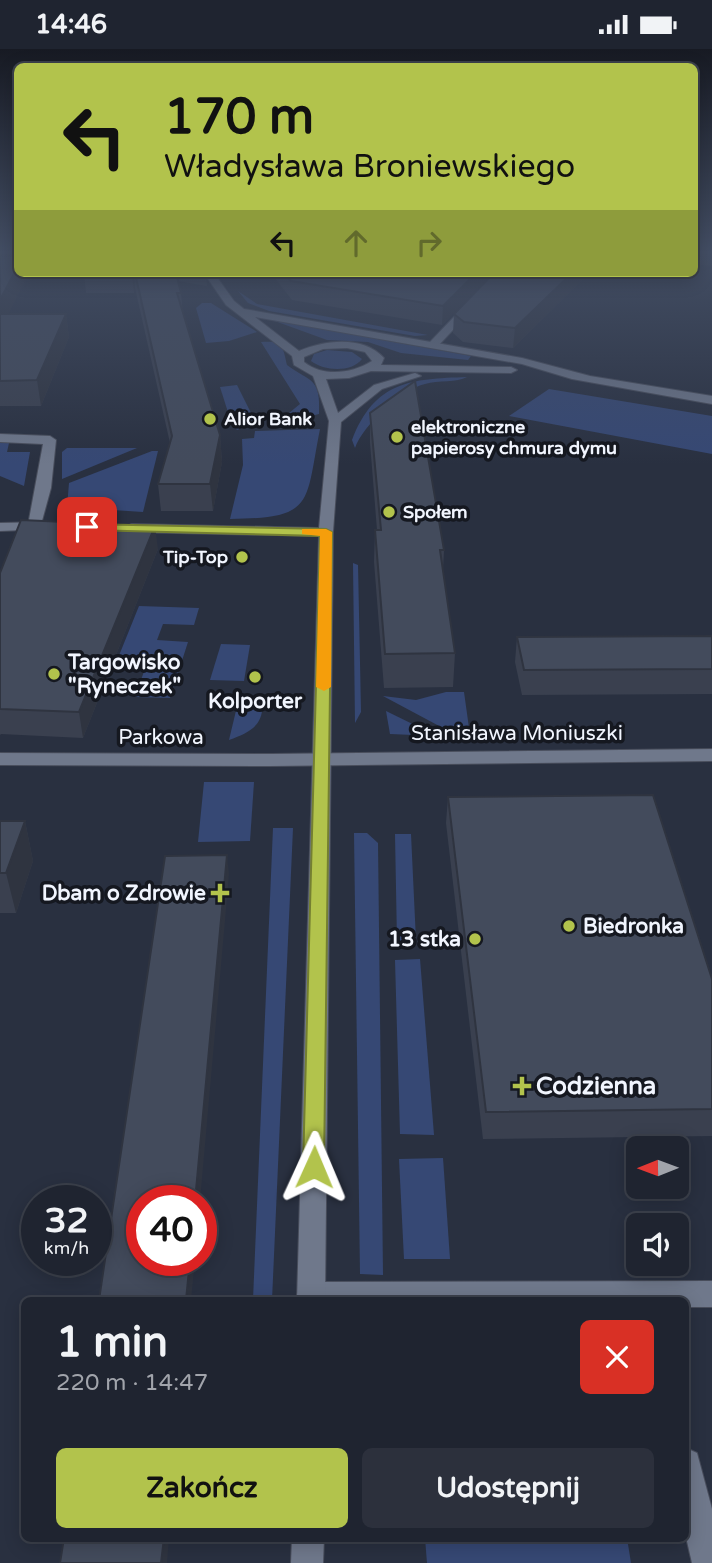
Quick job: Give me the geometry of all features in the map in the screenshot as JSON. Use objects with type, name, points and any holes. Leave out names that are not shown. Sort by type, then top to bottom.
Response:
[{"type":"street","points":[[259,323],[285,332]]},
{"type":"street","points":[[259,323],[298,355],[303,368],[318,373],[354,374],[372,368],[477,368]]},
{"type":"street","points":[[306,323],[712,400]]},
{"type":"street","points":[[433,345],[454,323]]},
{"type":"street","points":[[306,338],[329,345],[359,347],[375,354],[477,368],[585,377]]},
{"type":"street","points":[[298,355],[329,345]]},
{"type":"street","points":[[372,368],[378,359],[375,354]]},
{"type":"street","points":[[335,421],[354,403],[388,383],[461,369]]},
{"type":"street","points":[[318,373],[335,421]]},
{"type":"street","points":[[311,1297],[326,532],[335,421],[354,374]]},
{"type":"street","points":[[0,438],[50,440],[44,488],[35,525]]},
{"type":"street","points":[[0,527],[61,526]]},
{"type":"street","points":[[113,527],[326,532]]},
{"type":"street","name":"Stanisława Moniuszki","points":[[323,759],[712,755]]},
{"type":"street","name":"Parkowa","points":[[0,759],[323,759]]},
{"type":"street","points":[[648,1297],[712,1294]]},
{"type":"street","points":[[689,1478],[708,1563]]},
{"type":"street","points":[[307,1563],[308,1542]]},
{"type":"shaded area","points":[[200,323],[242,323],[257,332],[229,341],[206,343]]},
{"type":"shaded area","points":[[279,323],[471,356],[468,360],[401,353],[368,342],[327,340]]},
{"type":"shaded area","points":[[337,323],[360,323],[428,335],[415,336]]},
{"type":"shaded area","points":[[261,342],[274,342],[281,346],[287,365],[312,382],[318,393],[319,414],[307,417],[289,413],[300,404]]},
{"type":"shaded area","points":[[327,350],[352,352],[362,359],[351,367],[337,369],[323,367],[311,361],[314,354]]},
{"type":"shaded area","points":[[467,377],[425,384],[405,393],[384,409],[366,429],[355,448],[352,440],[361,420],[383,395],[412,382]]},
{"type":"shaded area","points":[[237,385],[251,413],[238,430],[233,428],[220,387]]},
{"type":"shaded area","points":[[549,389],[712,416],[712,454],[509,416]]},
{"type":"shaded area","points":[[320,429],[312,475],[301,502],[292,510],[278,515],[230,519],[243,465],[242,439],[254,438],[255,431]]},
{"type":"shaded area","points":[[0,442],[9,443],[7,452],[30,452],[24,486],[0,476]]},
{"type":"shaded area","points":[[67,448],[137,448],[62,479],[62,452]]},
{"type":"shaded area","points":[[158,451],[143,512],[67,507],[69,483]]},
{"type":"shaded area","points":[[353,563],[358,565],[361,712],[355,723]]},
{"type":"shaded area","points":[[139,606],[199,608],[194,625],[163,624],[157,640],[188,642],[170,698],[135,697],[148,660],[118,658]]},
{"type":"shaded area","points":[[221,644],[250,645],[244,681],[210,680]]},
{"type":"shaded area","points":[[446,692],[464,692],[470,735],[456,735],[383,696],[416,700]]},
{"type":"shaded area","points":[[240,694],[262,699],[261,715],[250,730],[229,740]]},
{"type":"shaded area","points":[[386,711],[437,736],[390,734]]},
{"type":"shaded area","points":[[204,782],[254,782],[250,841],[198,842]]},
{"type":"shaded area","points":[[273,828],[293,828],[272,1297],[253,1297]]},
{"type":"shaded area","points":[[354,833],[367,833],[378,843],[383,1275],[360,1274]]},
{"type":"shaded area","points":[[395,834],[411,834],[416,941],[397,941]]},
{"type":"shaded area","points":[[420,959],[434,1135],[400,1134],[395,960]]},
{"type":"shaded area","points":[[443,1158],[450,1259],[404,1259],[399,1159]]},
{"type":"shaded area","points":[[425,1542],[628,1542],[631,1563],[427,1563]]},
{"type":"building","points":[[0,323],[62,323],[37,380],[0,381]]},
{"type":"building","points":[[146,323],[186,323],[220,435],[210,484],[158,484],[172,436]]},
{"type":"building","points":[[470,323],[521,323],[515,328]]},
{"type":"building","points":[[415,381],[444,550],[440,550],[455,653],[385,654],[375,530],[381,530],[370,413]]},
{"type":"building","name":"Targowisko \"Ryneczek\"","points":[[21,520],[155,526],[79,712],[0,709],[0,573]]},
{"type":"building","points":[[712,636],[712,669],[524,670],[517,637]]},
{"type":"building","name":"Biedronka","points":[[653,795],[712,979],[712,1109],[486,1112],[448,797]]},
{"type":"building","points":[[0,821],[25,821],[6,873],[0,873]]},
{"type":"building","points":[[227,855],[196,1185],[126,1185],[126,1276],[188,1276],[186,1297],[99,1297],[103,1276],[112,1276],[112,1213],[165,856]]},
{"type":"building","points":[[63,1542],[164,1542],[161,1563],[60,1563]]},
{"type":"slow traffic","points":[[306,532],[326,532],[324,687]]},
{"type":"place","name":"Alior Bank","points":[[210,419]]},
{"type":"place","name":"elektroniczne papierosy chmura dymu","points":[[397,437]]},
{"type":"place","name":"Społem","points":[[389,512]]},
{"type":"place","name":"Tip-Top","points":[[242,557]]},
{"type":"place","name":"Targowisko \"Ryneczek\"","points":[[54,674]]},
{"type":"place","name":"Kolporter","points":[[255,677]]},
{"type":"place","name":"Dbam o Zdrowie","points":[[220,893]]},
{"type":"place","name":"Biedronka","points":[[569,926]]},
{"type":"place","name":"13 stka","points":[[475,939]]},
{"type":"place","name":"Codzienna","points":[[522,1086]]},
{"type":"route","points":[[87,527],[326,532],[314,1167]]}]
